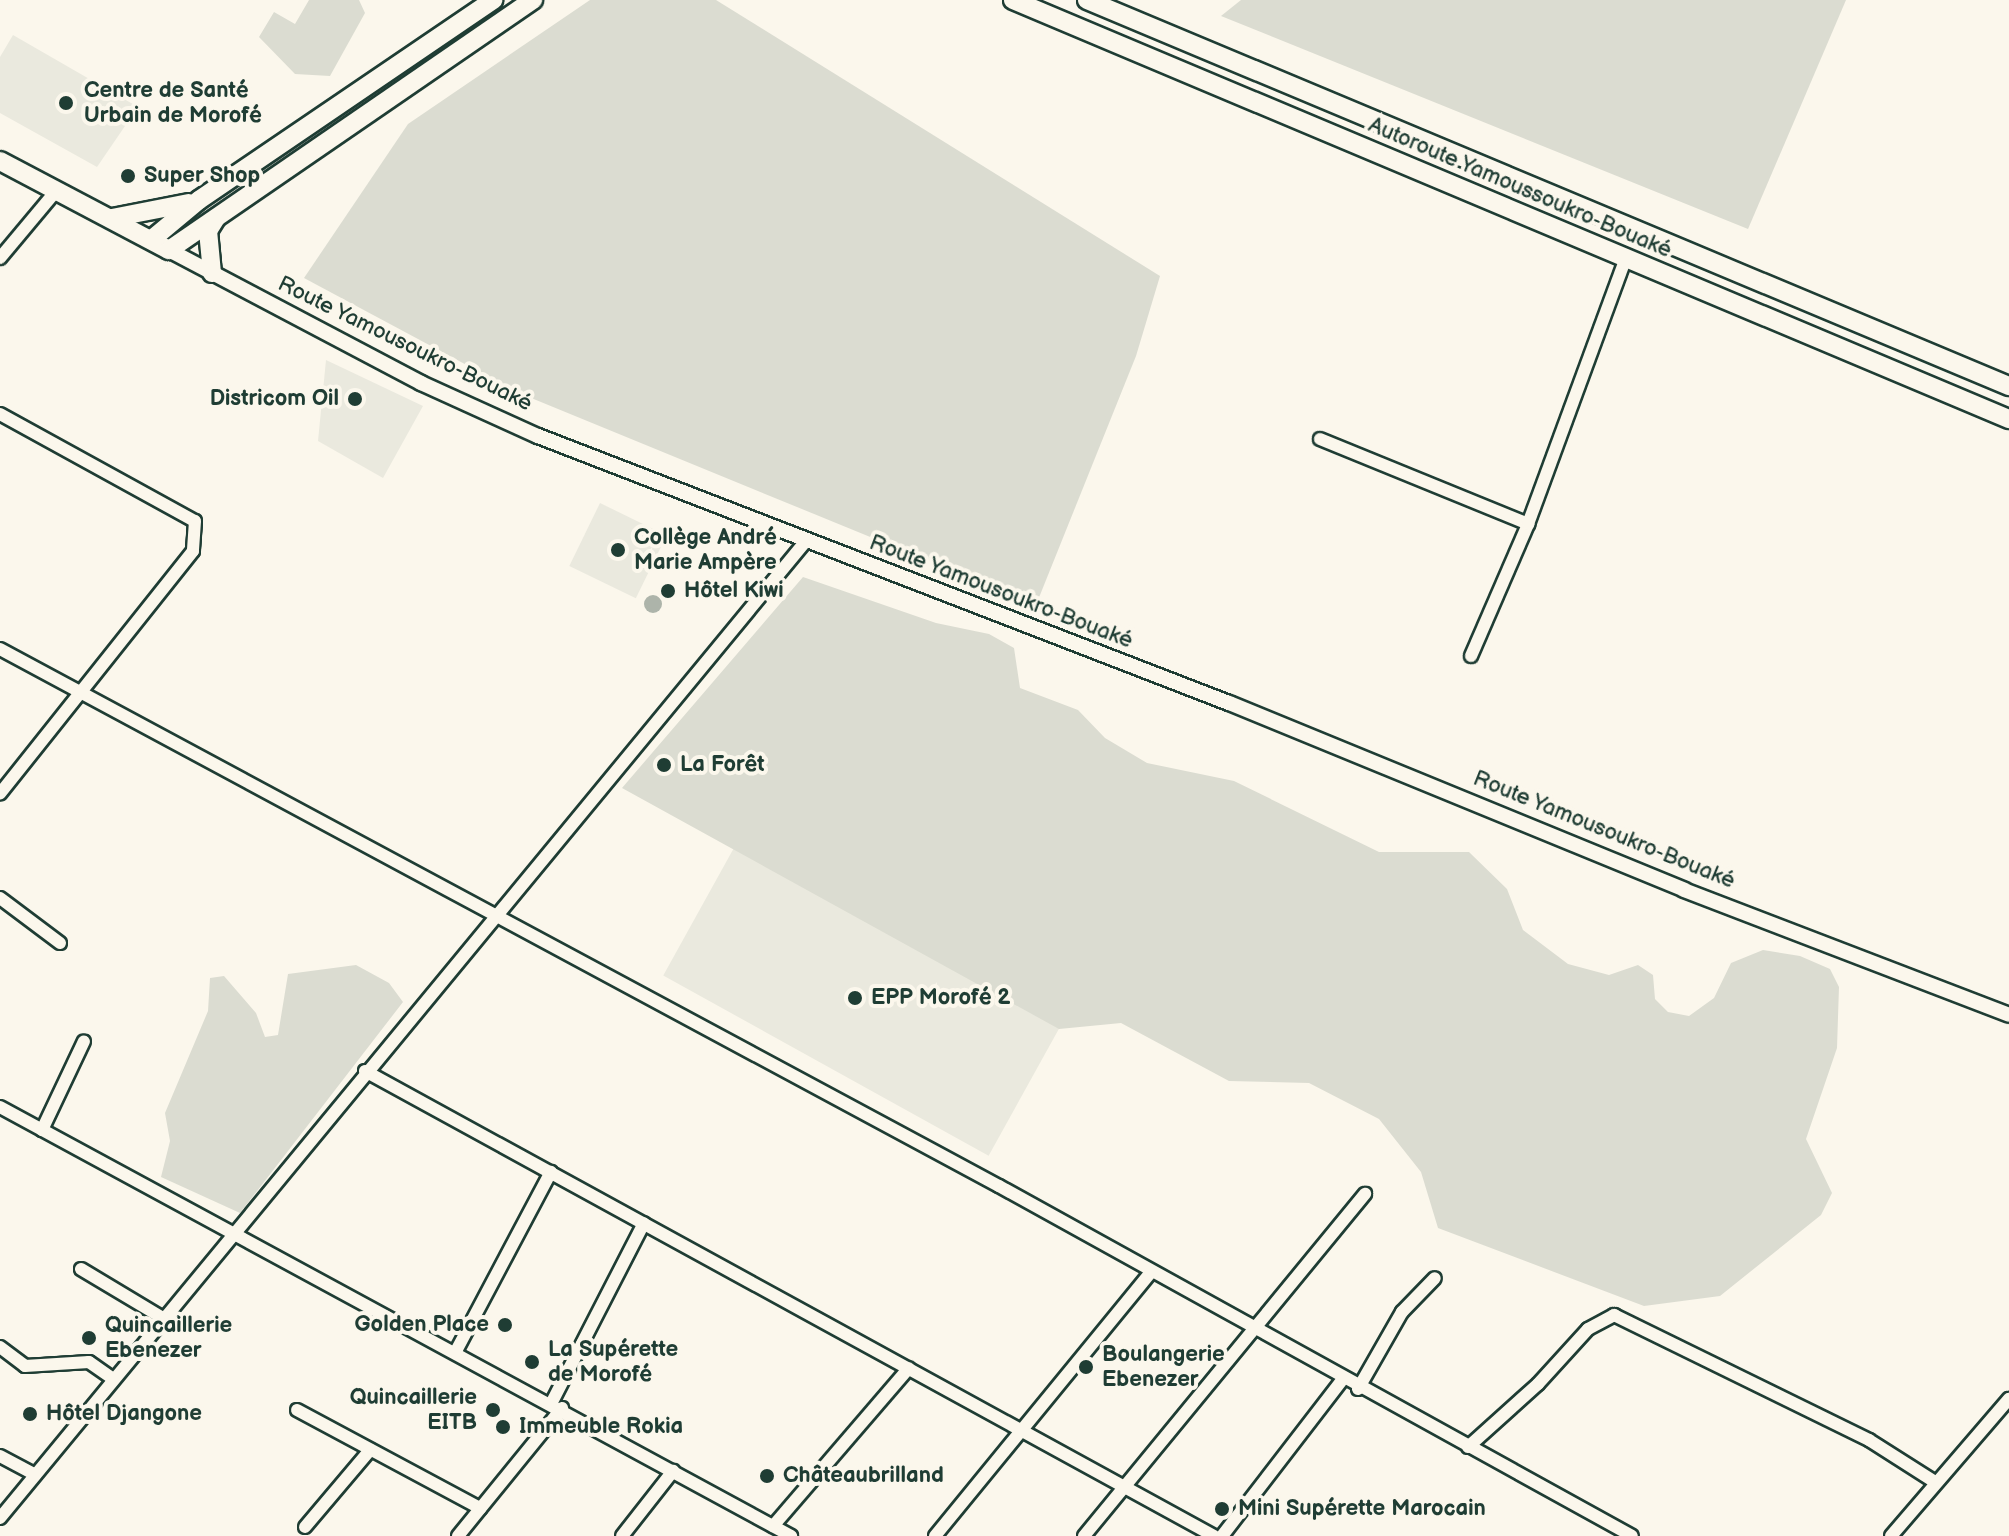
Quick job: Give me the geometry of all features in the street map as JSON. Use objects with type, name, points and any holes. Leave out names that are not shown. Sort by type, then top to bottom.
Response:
[{"type":"highway","points":[[151,240],[199,200],[493,0]]},
{"type":"highway","points":[[169,250],[533,0]]},
{"type":"highway","name":"Autoroute Yamoussoukro-Bouaké","points":[[1013,0],[2009,419]]},
{"type":"highway","name":"Autoroute Yamoussoukro-Bouaké","points":[[1087,0],[2009,386]]},
{"type":"highway","name":"Route Yamousoukro-Bouaké","points":[[0,161],[169,250]]},
{"type":"highway","points":[[110,219],[157,213],[199,200]]},
{"type":"highway","points":[[212,273],[208,231],[218,215]]},
{"type":"main road","name":"Route Yamousoukro-Bouaké","points":[[169,250],[421,383],[538,436],[805,542],[1229,703],[1684,890],[2009,1015]]},
{"type":"street","points":[[0,258],[56,191]]},
{"type":"street","points":[[1471,656],[1528,524],[1626,258]]},
{"type":"street","points":[[0,414],[195,521],[193,551],[76,692],[0,794]]},
{"type":"street","points":[[1320,439],[1528,524]]},
{"type":"street","points":[[0,1518],[365,1071],[805,542]]},
{"type":"street","points":[[0,649],[495,914],[1151,1272],[1358,1389],[1632,1536]]},
{"type":"street","points":[[0,898],[60,943]]},
{"type":"street","points":[[42,1130],[84,1041]]},
{"type":"street","points":[[365,1071],[1214,1536]]},
{"type":"street","points":[[0,1107],[557,1405],[791,1536]]},
{"type":"street","points":[[455,1353],[551,1172]]},
{"type":"street","points":[[1084,1536],[1365,1194]]},
{"type":"street","points":[[458,1536],[557,1405],[644,1223]]},
{"type":"street","points":[[81,1269],[163,1318]]},
{"type":"street","points":[[935,1536],[1151,1272]]},
{"type":"street","points":[[1358,1389],[1402,1312],[1435,1278]]},
{"type":"street","points":[[1468,1447],[1538,1384],[1588,1329],[1614,1315],[1869,1440],[1935,1482]]},
{"type":"street","points":[[0,1347],[25,1366],[89,1362],[113,1379]]},
{"type":"street","points":[[773,1526],[909,1368]]},
{"type":"street","points":[[1222,1536],[1343,1379]]},
{"type":"street","points":[[1891,1536],[2009,1399]]},
{"type":"street","points":[[297,1410],[480,1508]]},
{"type":"street","points":[[305,1527],[370,1450]]},
{"type":"street","points":[[0,1456],[35,1475]]},
{"type":"street","points":[[622,1536],[673,1471]]},
{"type":"shaded area","points":[[309,0],[359,0],[365,13],[330,76],[295,74],[259,37],[274,12],[295,24]]},
{"type":"shaded area","points":[[590,0],[716,0],[1160,276],[1136,356],[1036,605],[519,393],[304,278],[408,124]]},
{"type":"shaded area","points":[[1241,0],[1846,0],[1748,229],[1221,16]]},
{"type":"shaded area","name":"Centre de Santé Urbain de Morofé","points":[[13,35],[138,107],[97,167],[0,113],[0,57]]},
{"type":"shaded area","points":[[326,360],[423,406],[383,478],[318,441]]},
{"type":"shaded area","name":"Collège André Marie Ampère","points":[[600,503],[667,535],[636,598],[569,566]]},
{"type":"shaded area","points":[[803,577],[936,623],[989,634],[1014,648],[1020,688],[1078,710],[1105,738],[1147,763],[1234,781],[1379,852],[1469,852],[1507,889],[1523,930],[1568,964],[1609,975],[1638,965],[1653,975],[1655,999],[1668,1012],[1689,1016],[1714,998],[1731,963],[1763,950],[1800,956],[1830,969],[1839,987],[1837,1048],[1806,1139],[1832,1193],[1821,1215],[1720,1296],[1644,1306],[1438,1228],[1421,1172],[1379,1119],[1309,1083],[1229,1081],[1121,1023],[1059,1029],[622,788]]},
{"type":"shaded area","points":[[653,595],[662,604],[653,613],[644,604]]},
{"type":"shaded area","name":"EPP Morofé 2","points":[[735,846],[1060,1026],[989,1156],[663,975]]},
{"type":"shaded area","points":[[356,965],[389,983],[403,1002],[240,1213],[161,1177],[170,1141],[165,1113],[208,1011],[210,978],[224,976],[256,1013],[265,1037],[278,1035],[288,974]]},
{"type":"place","name":"Centre de Santé Urbain de Morofé","points":[[66,103]]},
{"type":"place","name":"Super Shop","points":[[128,176]]},
{"type":"place","name":"Districom Oil","points":[[355,399]]},
{"type":"place","name":"Collège André Marie Ampère","points":[[618,550]]},
{"type":"place","name":"Hôtel Kiwi","points":[[668,591]]},
{"type":"place","name":"La Forêt","points":[[664,765]]},
{"type":"place","name":"EPP Morofé 2","points":[[855,998]]},
{"type":"place","name":"Golden Place","points":[[505,1325]]},
{"type":"place","name":"Quincaillerie Ebenezer","points":[[89,1338]]},
{"type":"place","name":"La Supérette de Morofé","points":[[532,1362]]},
{"type":"place","name":"Boulangerie Ebenezer","points":[[1086,1367]]},
{"type":"place","name":"Quincaillerie EITB","points":[[493,1410]]},
{"type":"place","name":"Hôtel Djangone","points":[[30,1414]]},
{"type":"place","name":"Immeuble Rokia","points":[[503,1427]]},
{"type":"place","name":"Châteaubrilland","points":[[767,1476]]},
{"type":"place","name":"Mini Supérette Marocain","points":[[1222,1509]]}]
